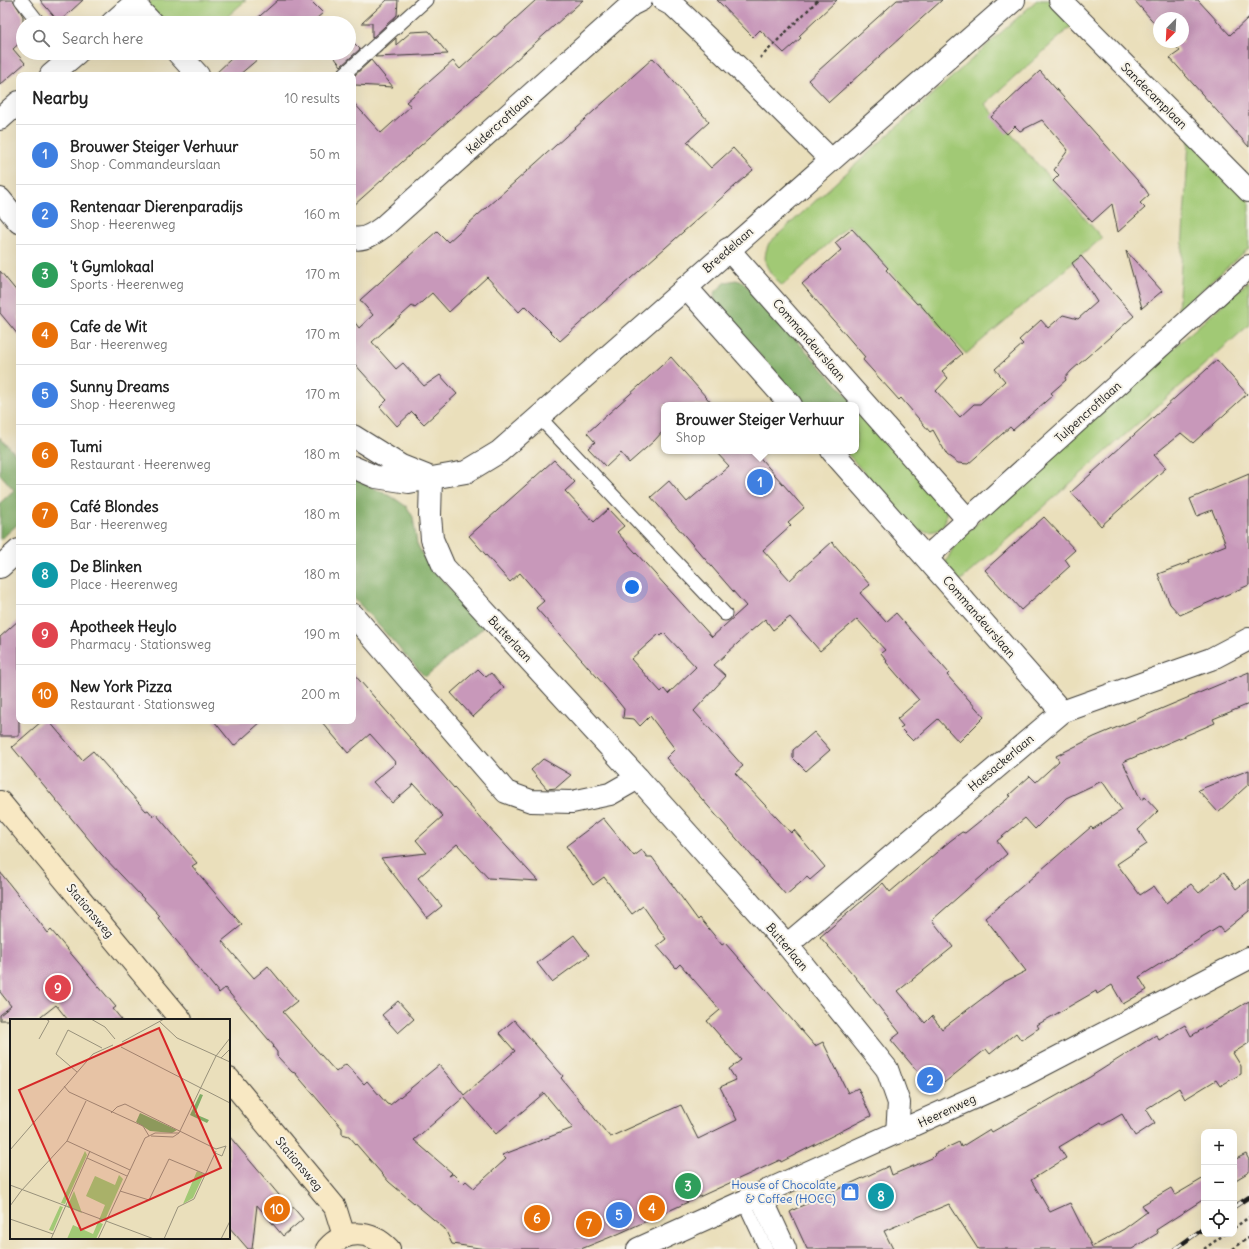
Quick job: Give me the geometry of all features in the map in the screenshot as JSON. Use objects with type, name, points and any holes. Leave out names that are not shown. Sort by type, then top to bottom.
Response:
[{"type":"street","name":"Keldercroftlaan","points":[[356,239],[372,235],[383,227],[631,5],[641,0]]},
{"type":"street","points":[[663,0],[674,6],[831,160]]},
{"type":"street","name":"Breedelaan","points":[[356,468],[376,477],[409,482],[466,472],[500,452],[728,249],[1014,0]]},
{"type":"street","name":"Sandecamplaan","points":[[1060,0],[1249,192]]},
{"type":"street","points":[[120,16],[136,2],[147,16]]},
{"type":"street","points":[[54,72],[65,60]]},
{"type":"street","points":[[184,60],[195,72]]},
{"type":"street","points":[[0,118],[16,105]]},
{"type":"street","points":[[0,199],[16,218]]},
{"type":"street","name":"Commandeurslaan","points":[[728,249],[968,521]]},
{"type":"street","name":"Tulpencroftlaan","points":[[926,557],[968,521],[1249,266]]},
{"type":"street","points":[[686,287],[788,402]]},
{"type":"street","points":[[356,438],[401,466],[431,478]]},
{"type":"street","name":"Commandeurslaan","points":[[835,454],[1062,712]]},
{"type":"street","name":"Butterlaan","points":[[431,478],[430,516],[432,540],[444,568],[638,778],[786,945],[887,1069],[898,1103],[897,1133]]},
{"type":"street","points":[[0,567],[16,553]]},
{"type":"street","points":[[356,618],[506,792],[531,801],[572,802],[610,794],[638,778]]},
{"type":"street","name":"Haesackerlaan","points":[[786,945],[1062,712],[1211,659],[1249,639]]},
{"type":"street","name":"Stationsweg","points":[[0,802],[179,1019]]},
{"type":"street","name":"Heerenweg","points":[[638,1249],[1022,1076],[1249,958]]},
{"type":"street","name":"Stationsweg","points":[[230,1080],[335,1207],[344,1236]]},
{"type":"street","points":[[752,1198],[785,1249]]},
{"type":"street","points":[[327,1249],[334,1242],[344,1236],[357,1233],[370,1235],[382,1242],[389,1249]]},
{"type":"lane","points":[[21,0],[34,16]]},
{"type":"lane","points":[[346,72],[426,0]]},
{"type":"lane","points":[[539,417],[725,614]]},
{"type":"lane","points":[[752,1198],[766,1249]]},
{"type":"path","points":[[745,74],[818,0]]},
{"type":"path","points":[[1237,1226],[1249,1217]]},
{"type":"path","points":[[1204,1249],[1221,1237]]},
{"type":"path","points":[[1233,1249],[1249,1237]]},
{"type":"green space","points":[[152,0],[246,0],[228,16],[156,16],[147,5]]},
{"type":"green space","points":[[1037,0],[1070,0],[1085,14],[985,104],[1102,238],[966,354],[849,225],[782,286],[769,271],[765,262],[766,250],[769,243]]},
{"type":"green space","points":[[1190,126],[1249,188],[1249,248],[1178,311]]},
{"type":"green space","points":[[736,280],[743,282],[853,402],[801,402],[715,305],[714,293],[726,282]]},
{"type":"green space","points":[[1249,281],[1249,325],[960,581],[945,564],[956,542]]},
{"type":"green space","points":[[859,408],[946,506],[945,520],[940,529],[930,532],[916,531],[848,454],[859,454]]},
{"type":"green space","points":[[0,437],[16,455],[16,526],[0,540],[0,503],[14,490],[0,474]]},
{"type":"green space","points":[[356,479],[394,498],[407,507],[413,517],[417,544],[426,561],[484,627],[425,677],[356,600]]},
{"type":"building","points":[[0,0],[13,0],[23,16],[16,16],[16,46],[13,49],[16,52],[16,60],[22,60],[25,63],[0,85]]},
{"type":"building","points":[[40,0],[83,0],[66,16],[54,16]]},
{"type":"building","points":[[278,0],[310,0],[323,13],[319,16],[260,16]]},
{"type":"building","points":[[387,0],[398,0],[397,15],[372,38],[372,23],[362,23]]},
{"type":"building","points":[[536,0],[583,0],[356,203],[356,105],[381,133],[411,106],[406,102],[453,61],[460,69]]},
{"type":"building","points":[[717,0],[837,0],[799,36],[801,38],[784,53],[760,30],[753,37]]},
{"type":"building","points":[[897,0],[942,0],[829,102],[808,80]]},
{"type":"building","points":[[1134,0],[1198,0],[1230,35],[1249,17],[1249,147],[1170,58],[1180,51],[1177,48],[1189,48],[1189,12],[1153,12],[1153,21]]},
{"type":"building","points":[[429,31],[448,54],[375,57],[396,38],[396,45],[411,32]]},
{"type":"building","points":[[356,45],[360,49],[356,53]]},
{"type":"building","points":[[653,58],[709,122],[687,142],[711,168],[733,148],[753,170],[560,341],[525,306],[519,312],[487,277],[449,312],[432,293],[415,308],[412,306],[372,342],[396,369],[403,363],[424,386],[440,375],[457,394],[424,424],[412,412],[397,426],[380,407],[387,400],[356,365],[356,324],[359,328],[373,315],[360,300],[437,231],[448,242]]},
{"type":"building","points":[[230,60],[257,60],[243,72],[217,72]]},
{"type":"building","points":[[336,60],[348,60],[341,66]]},
{"type":"building","points":[[371,60],[393,87],[356,85],[356,74]]},
{"type":"building","points":[[1040,71],[1149,195],[1140,203],[1145,208],[1118,232],[1112,204],[1092,222],[1053,181],[1059,175],[1054,170],[1068,150],[1042,120],[1020,131],[1015,126],[1007,134],[991,117]]},
{"type":"building","points":[[852,229],[888,268],[886,270],[917,304],[919,303],[962,354],[942,371],[948,378],[936,391],[960,417],[974,404],[980,404],[1005,381],[995,369],[1023,344],[1019,340],[1041,320],[1048,328],[1063,315],[1078,319],[1097,302],[1072,263],[1081,256],[1134,316],[1071,371],[1065,378],[1066,380],[1051,393],[1053,395],[1013,430],[1010,427],[968,464],[958,463],[947,455],[933,430],[930,432],[901,398],[899,400],[863,360],[865,357],[802,284],[841,250],[835,243]]},
{"type":"building","points":[[1126,251],[1162,291],[1142,308]]},
{"type":"building","points":[[0,271],[16,290],[16,332],[0,313]]},
{"type":"building","points":[[671,357],[710,402],[661,402],[661,433],[629,463],[621,453],[606,467],[588,448],[595,442],[587,433]]},
{"type":"building","points":[[1217,360],[1247,394],[1193,443],[1181,433],[1154,455],[1166,468],[1101,526],[1071,492]]},
{"type":"building","points":[[718,454],[757,454],[804,508],[788,522],[791,525],[763,550],[790,580],[832,542],[870,585],[860,593],[886,622],[896,613],[949,673],[947,675],[984,717],[959,742],[938,719],[913,741],[900,728],[903,726],[897,719],[919,700],[886,662],[887,661],[881,653],[885,650],[857,619],[820,651],[790,617],[773,630],[765,619],[750,632],[714,665],[726,676],[694,711],[743,766],[735,773],[791,833],[794,830],[825,867],[810,880],[807,877],[786,895],[666,758],[675,749],[650,716],[640,726],[634,719],[623,718],[624,709],[536,608],[544,601],[520,573],[510,582],[469,536],[554,460],[575,482],[565,491],[594,522],[608,509],[624,526],[617,532],[712,637],[746,606],[651,497],[669,481],[687,502],[729,466]],"holes":[[[664,633],[696,667],[668,694],[664,689],[661,692],[631,659],[659,634],[661,636]]]},
{"type":"building","points":[[1249,474],[1249,585],[1180,615],[1170,604],[1158,574],[1190,562],[1189,560],[1226,545],[1212,510],[1197,516],[1190,499]]},
{"type":"building","points":[[1044,517],[1075,550],[1065,559],[1070,566],[1021,610],[985,570]]},
{"type":"building","points":[[16,623],[16,724],[19,724],[19,736],[0,736],[0,637]]},
{"type":"building","points":[[478,669],[486,677],[491,673],[504,688],[473,717],[451,693]]},
{"type":"building","points":[[1249,672],[1249,704],[1213,719],[1215,723],[1123,762],[1141,800],[1145,797],[1158,811],[1138,830],[1147,844],[1117,864],[1140,895],[1154,886],[1166,903],[1191,884],[1199,893],[1224,872],[1236,889],[1249,879],[1249,911],[1223,932],[1219,927],[1139,977],[1147,990],[1123,1004],[1112,985],[1097,994],[1096,991],[1037,1025],[1039,1028],[1021,1040],[1016,1033],[990,1054],[986,1049],[934,1091],[891,1040],[900,1033],[852,973],[820,937],[883,883],[890,892],[950,841],[962,832],[965,833],[1011,796],[1009,795],[1030,776],[1036,782],[1059,761],[1056,756],[1094,737]],"holes":[[[1102,781],[1122,810],[1093,829],[1091,827],[985,918],[1026,971],[1004,982],[942,1029],[932,1016],[925,1023],[898,991],[953,947],[932,920],[1007,854],[997,841],[1025,818],[1035,829],[1066,798]]]},
{"type":"building","points":[[356,676],[538,881],[488,878],[457,844],[418,878],[442,906],[427,918],[381,858],[427,853],[416,840],[443,816],[414,784],[392,803],[373,782],[396,763],[370,734],[348,753],[324,724],[356,724]]},
{"type":"building","points":[[39,724],[52,724],[82,760],[93,751],[146,811],[148,810],[153,816],[156,814],[197,863],[192,866],[242,925],[222,941],[254,978],[268,966],[297,1001],[283,1012],[336,1072],[346,1064],[364,1084],[367,1081],[387,1104],[390,1105],[439,1065],[464,1095],[515,1051],[499,1033],[514,1020],[563,1076],[561,1078],[610,1137],[681,1105],[698,1139],[737,1120],[720,1087],[736,1080],[729,1069],[741,1060],[707,1021],[720,1010],[680,964],[676,968],[657,946],[666,939],[643,906],[632,914],[604,877],[593,885],[566,846],[603,818],[634,856],[642,850],[647,857],[652,857],[698,920],[700,918],[722,945],[725,943],[815,1046],[823,1042],[848,1093],[858,1088],[871,1116],[781,1162],[780,1160],[618,1234],[581,1249],[486,1249],[452,1244],[445,1229],[389,1182],[349,1136],[342,1134],[342,1128],[295,1073],[292,1072],[277,1056],[277,1052],[273,1047],[274,1046],[225,988],[219,993],[158,918],[160,916],[101,854],[12,747]],"holes":[[[544,1093],[573,1128],[502,1155],[506,1159],[474,1188],[466,1181],[463,1184],[453,1174],[449,1176],[452,1173],[414,1140],[464,1097],[496,1134]]]},
{"type":"building","points":[[216,724],[259,724],[234,746]]},
{"type":"building","points":[[814,732],[830,750],[806,771],[793,758],[793,750]]},
{"type":"building","points":[[543,759],[571,775],[556,788],[547,789],[531,770]]},
{"type":"building","points":[[1249,770],[1249,784],[1218,812],[1198,790]]},
{"type":"building","points":[[0,872],[48,933],[51,930],[116,1007],[113,1009],[121,1019],[67,1019],[56,1005],[38,1019],[0,1020],[0,1015],[11,1006],[0,992]]},
{"type":"building","points":[[574,935],[589,955],[552,982],[537,963]]},
{"type":"building","points":[[398,1001],[414,1019],[398,1033],[382,1015]]},
{"type":"building","points":[[1249,1001],[1249,1043],[1233,1053],[1241,1066],[1241,1074],[1220,1086],[1216,1080],[1185,1099],[1179,1088],[1146,1109],[1155,1123],[1135,1136],[1122,1114],[1103,1125],[1101,1122],[1059,1147],[1066,1158],[1031,1180],[1050,1212],[1070,1203],[1092,1247],[1124,1229],[1147,1212],[1142,1205],[1171,1188],[1175,1195],[1201,1180],[1201,1201],[1156,1230],[1158,1233],[1132,1249],[978,1249],[949,1204],[884,1231],[893,1249],[807,1249],[790,1212],[797,1208],[889,1166],[892,1175],[932,1158],[935,1155],[934,1154],[959,1142],[961,1147],[990,1129],[992,1132],[1090,1077],[1156,1035],[1159,1040],[1185,1025],[1191,1036]]},
{"type":"building","points":[[230,1137],[279,1195],[289,1206],[291,1205],[303,1219],[283,1236],[257,1205],[252,1249],[248,1249],[230,1228]]},
{"type":"building","points":[[1246,1154],[1249,1160],[1249,1172],[1237,1179],[1237,1165],[1237,1158]]},
{"type":"railway","points":[[1237,1205],[1249,1197]]},
{"type":"railway","points":[[1175,1249],[1201,1230]]},
{"type":"place","name":"Brouwer Steiger Verhuur","points":[[760,482]]},
{"type":"place","name":"Apotheek Heylo","points":[[58,988]]},
{"type":"place","name":"Rentenaar Dierenparadijs","points":[[930,1080]]},
{"type":"place","name":"'t Gymlokaal","points":[[688,1186]]},
{"type":"place","name":"House of Chocolate & Coffee (HOCC)","points":[[850,1192]]},
{"type":"place","name":"De Blinken","points":[[881,1196]]},
{"type":"place","name":"Cafe de Wit","points":[[652,1208]]},
{"type":"place","name":"New York Pizza","points":[[277,1209]]},
{"type":"place","name":"Sunny Dreams","points":[[619,1215]]},
{"type":"place","name":"Tumi","points":[[537,1218]]},
{"type":"place","name":"Café Blondes","points":[[589,1224]]}]
